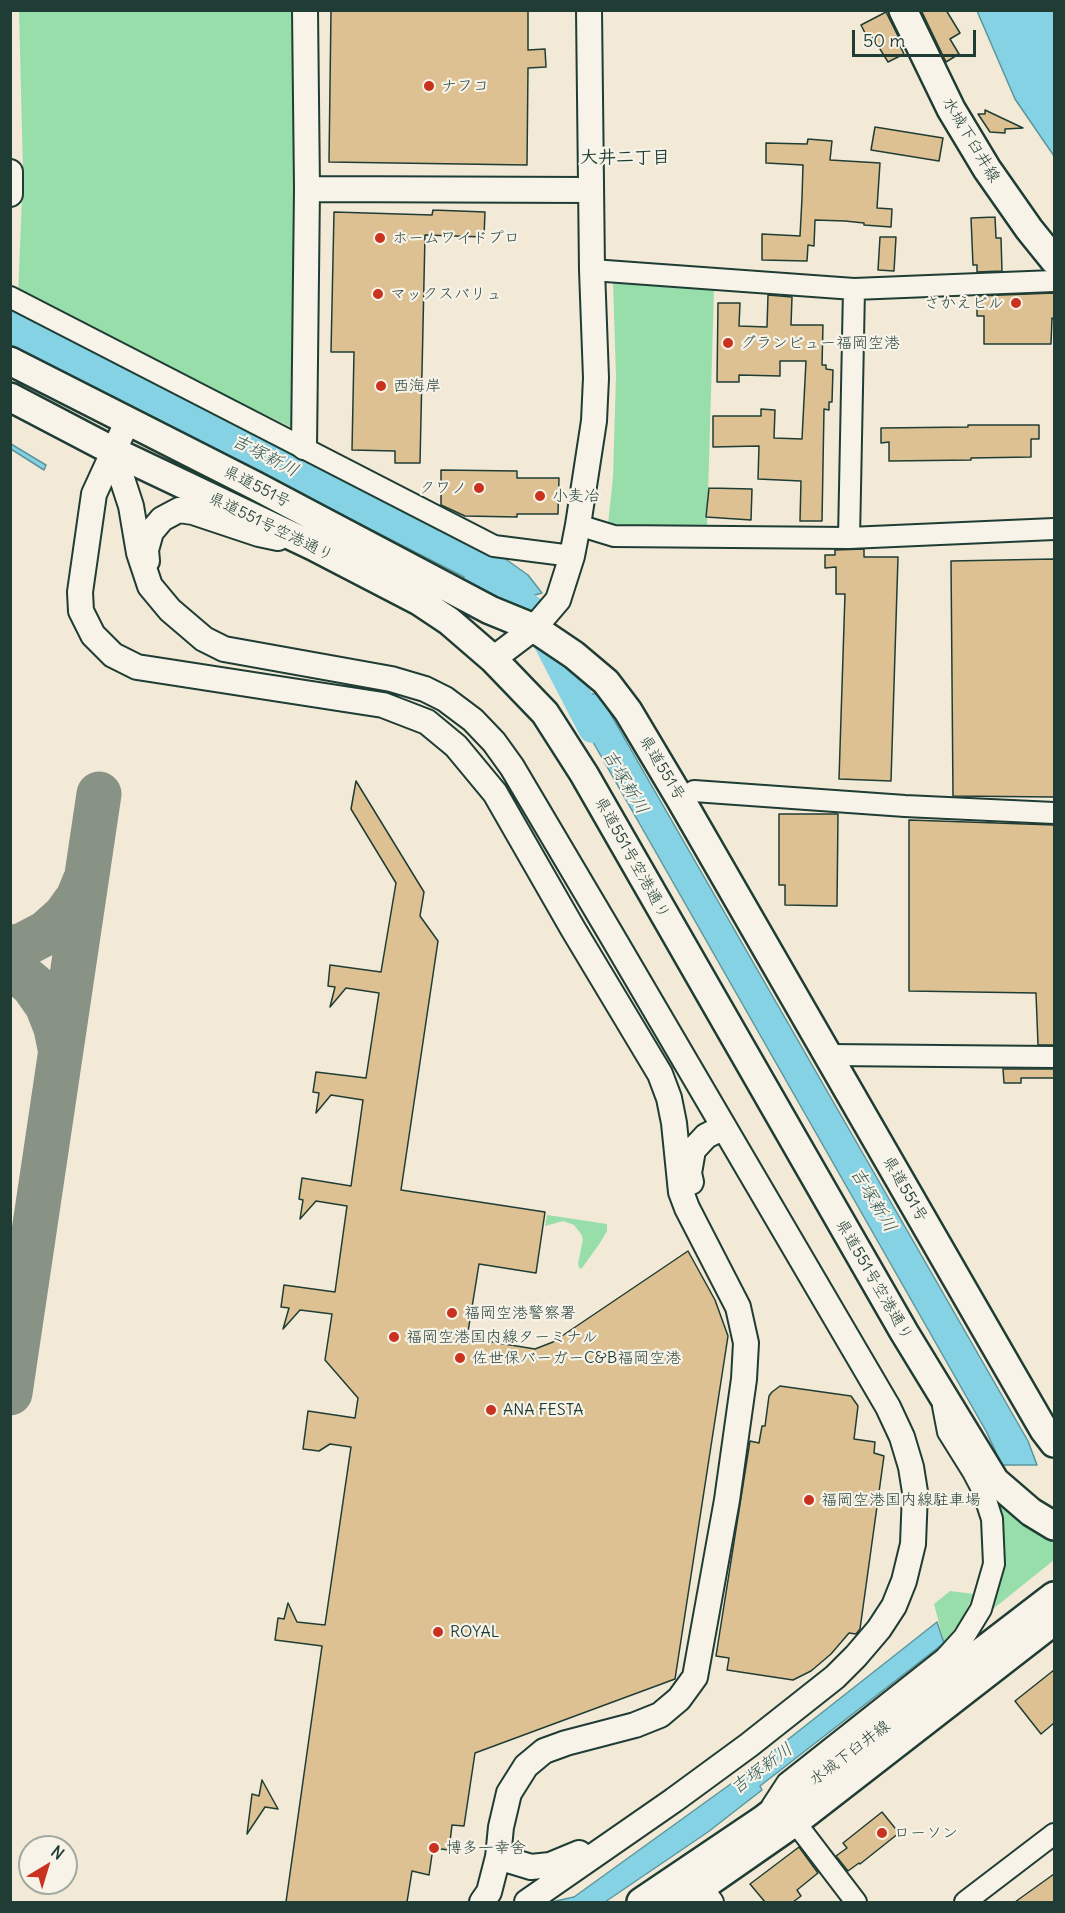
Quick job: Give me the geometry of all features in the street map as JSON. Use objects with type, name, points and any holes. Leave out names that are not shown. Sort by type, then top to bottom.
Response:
[{"type":"main road","name":"水城下臼井線","points":[[903,10],[951,109],[987,170],[1054,260]]},
{"type":"main road","name":"県道551号","points":[[10,361],[490,609],[525,635],[574,655],[606,682],[628,711],[681,800],[1044,1430],[1054,1443]]},
{"type":"main road","name":"県道551号空港通り","points":[[10,397],[113,451],[313,546],[419,601],[449,621],[493,659],[545,713],[584,774],[942,1396],[995,1481],[1031,1512],[1054,1526]]},
{"type":"main road","name":"水城下臼井線","points":[[641,1902],[1054,1616]]},
{"type":"main road","name":"水城下臼井線","points":[[698,1897],[1054,1616]]},
{"type":"street","points":[[304,447],[307,189],[305,10]]},
{"type":"street","points":[[493,659],[525,635],[558,600],[572,556],[594,421],[596,378],[592,270],[589,10]]},
{"type":"street","points":[[10,172],[10,194]]},
{"type":"street","points":[[307,189],[591,190]]},
{"type":"street","points":[[592,270],[854,289],[1054,281]]},
{"type":"street","points":[[849,538],[854,289]]},
{"type":"street","points":[[10,297],[494,546],[572,556]]},
{"type":"street","points":[[128,420],[94,494],[80,592],[81,611],[93,635],[113,655],[137,667],[383,705],[427,722],[456,746],[495,793],[660,1074],[669,1098],[674,1123],[681,1192],[738,1307],[746,1343],[744,1379],[727,1500],[695,1677],[679,1699],[660,1715],[635,1725],[566,1743],[544,1752],[526,1766],[508,1793],[498,1857],[489,1892],[482,1902]]},
{"type":"street","points":[[113,451],[131,506],[139,553],[150,586],[170,610],[193,631],[224,649],[391,679],[416,686],[445,699],[473,720],[494,742],[512,767],[888,1407],[902,1437],[911,1467],[915,1492],[913,1544],[903,1581],[894,1606],[879,1629],[856,1656],[828,1683],[761,1735],[527,1902]]},
{"type":"street","points":[[150,586],[146,550],[151,532],[162,519],[179,510],[193,512],[259,534],[313,546]]},
{"type":"street","points":[[578,525],[614,536],[849,538],[1054,529]]},
{"type":"street","points":[[681,800],[694,791],[905,806],[1054,813]]},
{"type":"street","points":[[829,1055],[1054,1057]]},
{"type":"street","points":[[704,1240],[689,1173],[690,1158],[693,1150],[706,1136],[724,1127]]},
{"type":"street","points":[[764,1819],[787,1783],[945,1658],[968,1632],[981,1609],[994,1564],[992,1519],[986,1499],[973,1472],[948,1431],[942,1396]]},
{"type":"street","points":[[795,1822],[856,1902]]},
{"type":"street","points":[[965,1902],[1054,1834]]},
{"type":"street","points":[[498,1857],[531,1867],[550,1865],[615,1841]]},
{"type":"green space","points":[[19,11],[296,11],[298,179],[291,427],[18,296],[23,172]]},
{"type":"green space","points":[[613,282],[714,289],[707,529],[608,524],[613,477],[616,376]]},
{"type":"green space","points":[[547,1215],[607,1224],[607,1231],[582,1268],[580,1269],[578,1264],[583,1239],[581,1234],[574,1225],[563,1221],[545,1226]]},
{"type":"green space","points":[[991,1494],[1054,1538],[1054,1560],[993,1609],[988,1607]]},
{"type":"green space","points":[[950,1591],[974,1594],[961,1621],[944,1642],[934,1604]]},
{"type":"water","points":[[977,11],[1054,11],[1054,156],[1015,99]]},
{"type":"water","points":[[11,304],[504,558],[528,575],[542,593],[503,604],[490,591],[463,580],[464,577],[11,346]]},
{"type":"water","points":[[11,444],[46,465],[44,470],[11,449]]},
{"type":"water","points":[[565,693],[599,694],[1028,1441],[1037,1465],[1002,1465],[986,1431]]},
{"type":"water","points":[[937,1622],[944,1643],[760,1786],[762,1790],[708,1832],[605,1902],[551,1902],[574,1897],[739,1778]]},
{"type":"building","name":"ナフコ","points":[[331,10],[528,10],[528,50],[545,49],[546,67],[528,68],[527,165],[329,162]]},
{"type":"building","points":[[921,10],[946,10],[960,33],[950,39],[959,54],[946,62]]},
{"type":"building","points":[[886,12],[904,54],[888,62],[872,36],[868,39],[861,25]]},
{"type":"building","points":[[985,110],[1023,128],[1005,129],[1005,133],[990,132],[978,114],[985,114]]},
{"type":"building","points":[[875,127],[943,138],[939,161],[871,150]]},
{"type":"building","points":[[808,139],[832,141],[830,160],[880,163],[877,208],[892,209],[891,227],[815,220],[814,246],[808,245],[807,261],[762,260],[762,234],[800,236],[802,198],[803,165],[766,163],[766,143],[807,144]]},
{"type":"building","points":[[433,210],[485,212],[484,237],[425,235],[420,463],[395,463],[395,451],[352,450],[354,352],[331,352],[334,212],[432,215]]},
{"type":"building","points":[[995,217],[996,238],[1001,238],[1002,271],[977,272],[977,265],[973,265],[971,218]]},
{"type":"building","points":[[880,237],[896,237],[894,271],[878,270]]},
{"type":"building","points":[[1054,293],[1051,344],[984,344],[984,316],[977,316],[977,296]]},
{"type":"building","points":[[768,295],[792,297],[791,325],[823,325],[822,365],[826,365],[826,369],[833,370],[832,402],[829,402],[829,410],[824,409],[822,521],[800,521],[801,481],[758,479],[759,446],[713,447],[713,416],[761,416],[761,409],[775,410],[774,438],[802,439],[806,361],[780,361],[780,376],[739,375],[739,382],[717,382],[718,303],[740,303],[739,326],[767,327]]},
{"type":"building","points":[[968,425],[1039,425],[1039,439],[1031,439],[1031,457],[971,458],[971,460],[889,461],[889,442],[881,443],[881,428],[968,427]]},
{"type":"building","name":"クワノ","points":[[441,470],[517,471],[517,478],[559,478],[558,514],[517,514],[517,517],[465,516],[441,505]]},
{"type":"building","points":[[709,488],[752,489],[751,520],[706,517]]},
{"type":"building","points":[[864,549],[864,557],[898,557],[891,781],[839,779],[845,594],[836,594],[836,567],[825,568],[825,555],[835,555],[835,550]]},
{"type":"building","points":[[1054,559],[1054,797],[953,796],[951,561]]},
{"type":"building","points":[[356,781],[424,892],[420,916],[438,941],[401,1190],[545,1212],[536,1273],[479,1264],[467,1338],[535,1349],[553,1342],[688,1251],[715,1300],[728,1336],[675,1679],[475,1753],[464,1826],[452,1825],[449,1850],[433,1848],[429,1875],[412,1871],[407,1902],[286,1902],[322,1646],[275,1640],[278,1618],[284,1619],[288,1603],[297,1622],[325,1625],[351,1447],[330,1444],[319,1451],[303,1449],[308,1411],[355,1418],[358,1398],[325,1360],[332,1314],[300,1310],[283,1329],[289,1308],[281,1307],[284,1285],[335,1292],[347,1206],[316,1201],[300,1219],[303,1200],[299,1199],[302,1178],[351,1186],[363,1100],[331,1095],[316,1113],[319,1093],[313,1092],[316,1072],[366,1078],[379,993],[346,988],[330,1007],[335,987],[328,986],[330,965],[381,972],[396,883],[351,809]]},
{"type":"building","points":[[779,814],[838,814],[837,906],[785,905],[785,885],[779,885]]},
{"type":"building","points":[[909,820],[1054,825],[1054,1045],[1038,1045],[1036,993],[909,991]]},
{"type":"building","points":[[1003,1069],[1054,1069],[1054,1078],[1021,1078],[1021,1083],[1004,1083]]},
{"type":"building","name":"福岡空港国内線駐車場","points":[[780,1386],[851,1396],[858,1406],[854,1439],[875,1442],[874,1453],[884,1456],[860,1629],[856,1634],[849,1633],[831,1654],[811,1671],[793,1680],[727,1670],[729,1658],[716,1656],[750,1441],[759,1443],[762,1426],[765,1426],[769,1396]]},
{"type":"building","points":[[1054,1670],[1054,1723],[1041,1734],[1015,1701]]},
{"type":"building","points":[[262,1780],[278,1809],[265,1807],[247,1834],[252,1794],[259,1796]]},
{"type":"building","points":[[882,1812],[899,1833],[848,1871],[836,1856],[847,1848],[843,1843]]},
{"type":"building","points":[[799,1847],[818,1873],[797,1890],[801,1896],[793,1902],[765,1902],[750,1884]]},
{"type":"building","points":[[1054,1874],[1054,1902],[1015,1902]]},
{"type":"waterway","name":"吉塚新川","points":[[483,577],[533,612],[593,728]]},
{"type":"taxiway","points":[[10,1393],[99,794]]},
{"type":"taxiway","points":[[10,948],[23,945],[46,933],[65,916],[78,898],[84,883]]},
{"type":"taxiway","points":[[10,966],[33,985],[47,1005],[56,1028],[60,1048]]},
{"type":"place","name":"ナフコ","points":[[429,86]]},
{"type":"place","name":"ホームワイドプロ","points":[[380,238]]},
{"type":"place","name":"マックスバリュ","points":[[378,294]]},
{"type":"place","name":"さかえビル","points":[[1016,303]]},
{"type":"place","name":"グランビュー福岡空港","points":[[728,343]]},
{"type":"place","name":"西海岸","points":[[381,386]]},
{"type":"place","name":"クワノ","points":[[479,488]]},
{"type":"place","name":"小麦冶","points":[[540,496]]},
{"type":"place","name":"福岡空港警察署","points":[[452,1313]]},
{"type":"place","name":"福岡空港国内線ターミナル","points":[[394,1337]]},
{"type":"place","name":"佐世保バーガーC&B福岡空港","points":[[460,1358]]},
{"type":"place","name":"ANA FESTA","points":[[491,1410]]},
{"type":"place","name":"福岡空港国内線駐車場","points":[[809,1500]]},
{"type":"place","name":"ROYAL","points":[[438,1632]]},
{"type":"place","name":"ローソン","points":[[882,1833]]},
{"type":"place","name":"博多一幸舍","points":[[434,1848]]},
{"type":"district","name":"大井二丁目","points":[[625,158]]}]
